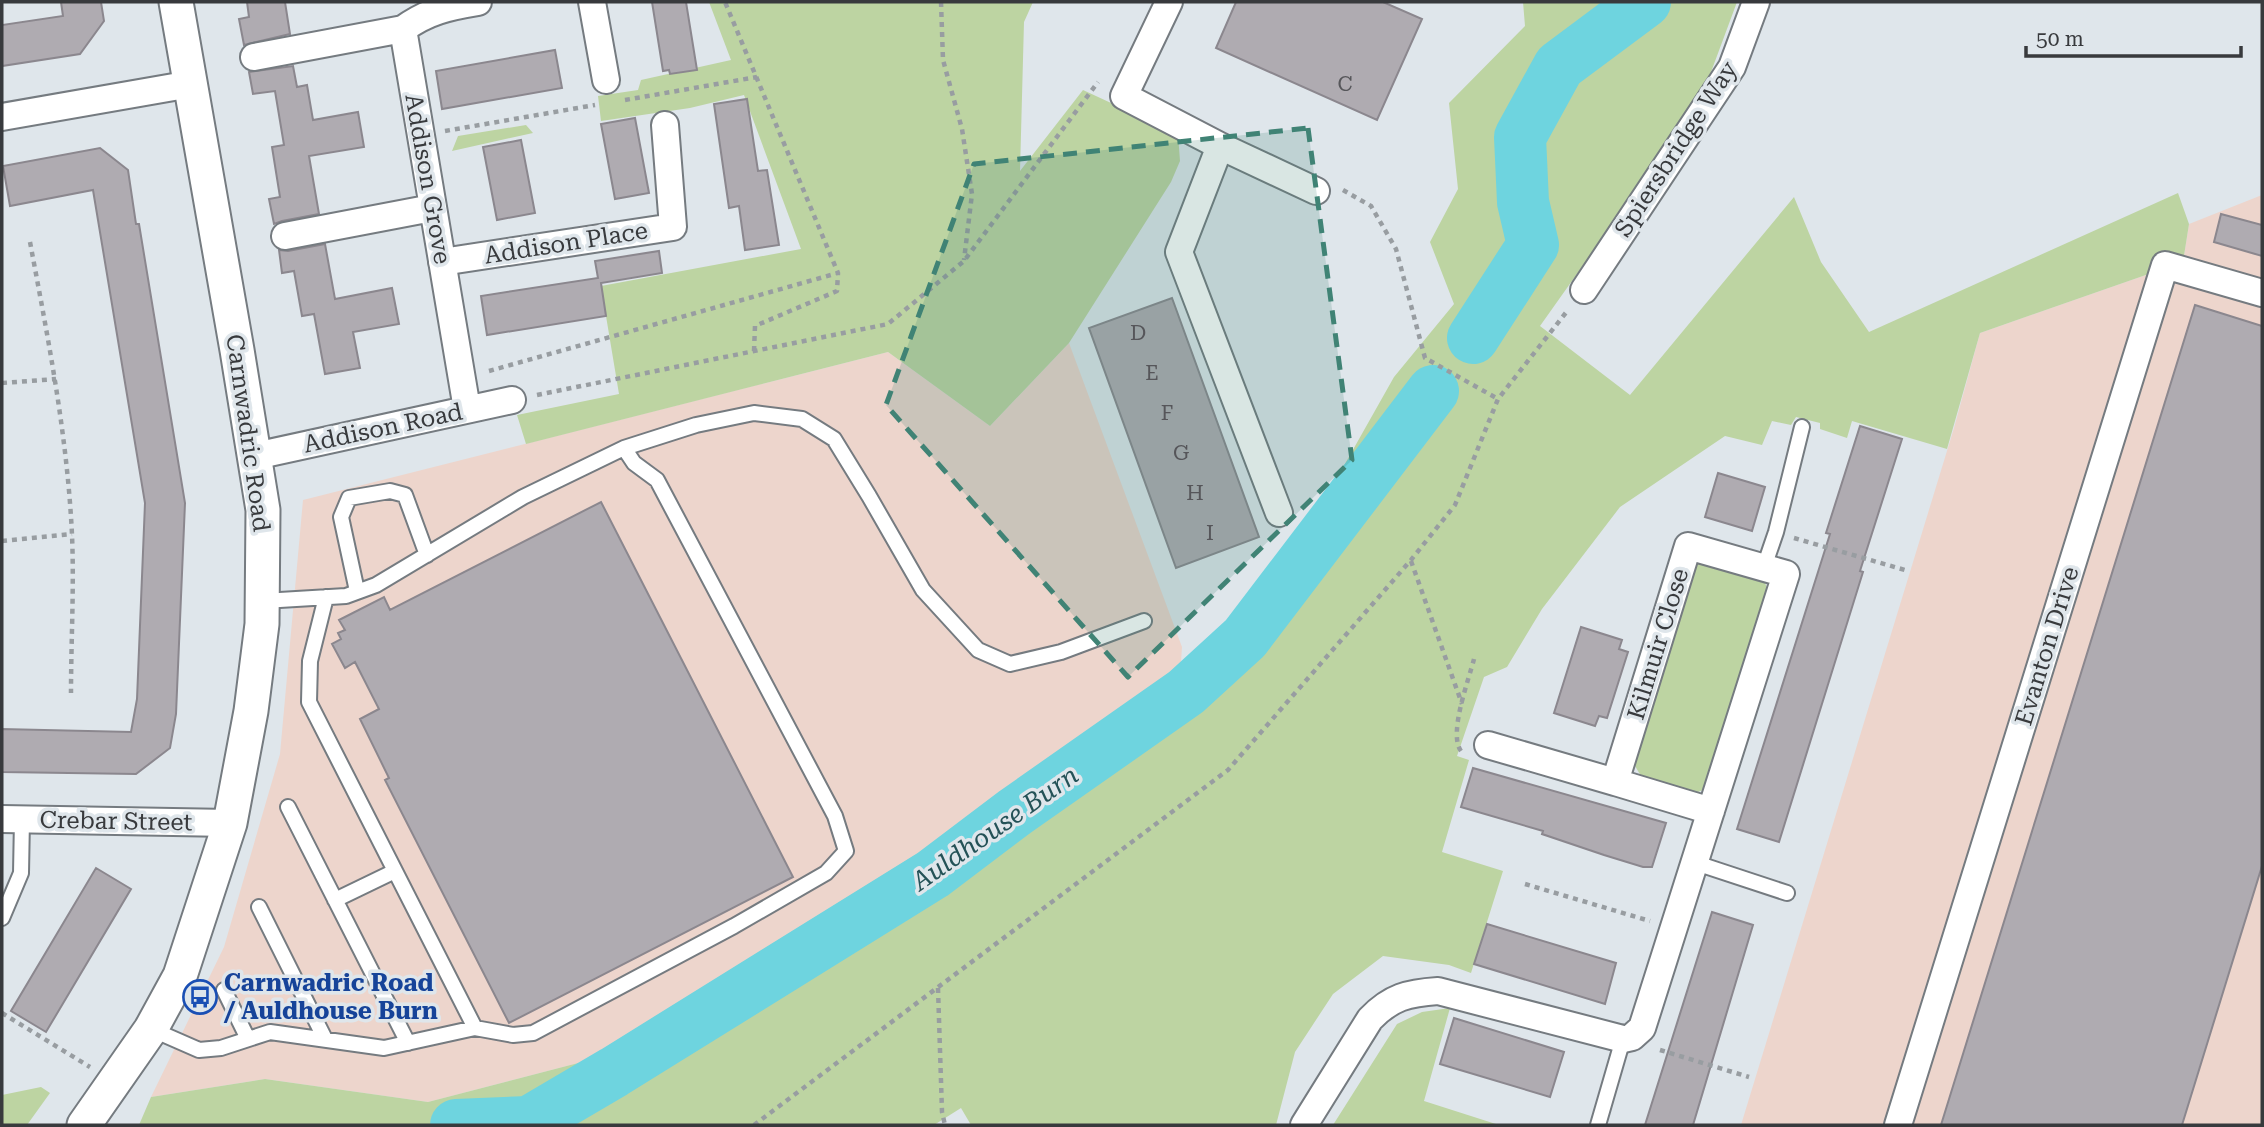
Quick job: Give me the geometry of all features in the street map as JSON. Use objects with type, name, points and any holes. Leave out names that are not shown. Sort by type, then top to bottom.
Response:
[{"type":"street","name":"Carnwadric Road","points":[[85,1125],[151,1029],[180,976],[230,822],[251,711],[262,624],[263,510],[176,2]]},
{"type":"street","points":[[254,57],[403,29],[421,16],[443,8],[478,2]]},
{"type":"street","points":[[593,2],[614,90]]},
{"type":"street","points":[[1169,2],[1124,96],[1220,146],[1316,191]]},
{"type":"street","name":"Spiersbridge Way","points":[[1584,290],[1732,67],[1756,2]]},
{"type":"street","name":"Addison Grove","points":[[403,29],[467,409]]},
{"type":"street","points":[[2,117],[191,84]]},
{"type":"street","name":"Addison Place","points":[[442,262],[673,227],[665,125]]},
{"type":"street","points":[[1220,146],[1179,252],[1279,513]]},
{"type":"street","points":[[285,236],[432,208]]},
{"type":"street","name":"Evanton Drive","points":[[1898,1125],[2165,264],[2262,293]]},
{"type":"street","name":"Addison Road","points":[[255,456],[512,400]]},
{"type":"street","name":"Kilmuir Close","points":[[1615,782],[1688,546],[1786,574],[1642,1028],[1629,1037]]},
{"type":"street","points":[[1488,745],[1711,811]]},
{"type":"street","name":"Crebar Street","points":[[12,819],[230,822]]},
{"type":"street","points":[[1304,1125],[1370,1019],[1384,1005],[1412,992],[1438,991],[1629,1037]]},
{"type":"lane","points":[[262,600],[346,596],[358,592],[376,585],[523,497],[625,447],[696,425],[754,413],[802,419],[834,439],[923,590],[978,650],[1010,664],[1061,652],[1144,621]]},
{"type":"lane","points":[[1764,567],[1776,532],[1802,427]]},
{"type":"lane","points":[[151,1029],[199,1050],[221,1048],[270,1031],[384,1048],[475,1028],[513,1035],[533,1033],[827,873],[846,851],[835,816],[657,480],[635,463],[625,447]]},
{"type":"lane","points":[[358,592],[341,517],[349,498],[390,491],[405,495],[427,555]]},
{"type":"lane","points":[[326,597],[310,661],[309,702],[475,1028]]},
{"type":"lane","points":[[288,807],[408,1043]]},
{"type":"lane","points":[[2,918],[21,873],[12,819]]},
{"type":"lane","points":[[1696,863],[1787,892]]},
{"type":"lane","points":[[335,900],[395,871]]},
{"type":"lane","points":[[259,907],[326,1039]]},
{"type":"lane","points":[[224,990],[248,1039]]},
{"type":"lane","points":[[1598,1125],[1629,1037]]},
{"type":"path","points":[[725,2],[838,273],[837,291],[755,326],[754,351]]},
{"type":"path","points":[[941,2],[943,60],[962,129],[972,194],[964,261]]},
{"type":"path","points":[[512,400],[888,324],[964,261],[1108,72]]},
{"type":"path","points":[[614,90],[757,77]]},
{"type":"path","points":[[420,135],[595,105]]},
{"type":"path","points":[[1316,191],[1329,183],[1371,206],[1396,249],[1425,358],[1498,399]]},
{"type":"path","points":[[30,242],[56,379],[67,465],[72,534],[71,693]]},
{"type":"path","points":[[462,378],[838,273]]},
{"type":"path","points":[[754,1125],[1228,770],[1411,560],[1455,505],[1498,399],[1584,290]]},
{"type":"path","points":[[2,383],[56,379]]},
{"type":"path","points":[[1776,532],[1905,570]]},
{"type":"path","points":[[2,541],[72,534]]},
{"type":"path","points":[[1411,560],[1462,704]]},
{"type":"path","points":[[1474,659],[1456,729],[1457,746],[1465,756],[1475,755],[1488,745]]},
{"type":"path","points":[[1525,884],[1674,929]]},
{"type":"path","points":[[938,987],[942,1112],[945,1125]]},
{"type":"path","points":[[2,1013],[110,1089]]},
{"type":"path","points":[[1629,1037],[1650,1047],[1749,1077]]},
{"type":"highlighted area","points":[[1308,128],[1352,460],[1128,677],[886,405],[974,164]]},
{"type":"shaded area","points":[[2262,195],[2262,1125],[1741,1125],[1954,428],[1980,333],[2183,262],[2189,224]]},
{"type":"shaded area","points":[[1069,343],[1182,647],[1179,691],[582,1062],[428,1102],[265,1079],[151,1097],[224,947],[280,754],[303,500],[888,352],[990,426]]},
{"type":"green space","points":[[709,2],[1033,2],[1024,22],[1020,171],[1083,90],[1178,134],[1180,161],[1171,182],[1069,343],[990,426],[888,352],[526,444],[517,415],[619,394],[601,286],[801,249],[744,95],[690,108],[601,121],[598,96],[638,90],[641,80],[731,60]]},
{"type":"green space","points":[[1523,2],[1737,2],[1701,99],[1540,326],[1630,395],[1794,197],[1821,262],[1869,332],[2178,193],[2189,224],[2183,262],[1980,333],[1947,449],[1852,421],[1847,438],[1820,429],[1820,423],[1796,417],[1791,425],[1772,421],[1762,445],[1725,436],[1620,507],[1542,609],[1507,667],[1484,677],[1457,756],[1469,760],[1442,852],[1503,871],[1471,973],[1449,965],[1383,956],[1333,994],[1295,1052],[1276,1125],[971,1125],[961,1108],[934,1125],[139,1125],[151,1097],[265,1079],[428,1102],[582,1062],[1179,691],[1328,494],[1394,377],[1454,304],[1430,242],[1458,189],[1449,103],[1525,26]]},
{"type":"green space","points":[[526,125],[533,133],[452,151],[458,136]]},
{"type":"green space","points":[[1708,561],[1763,578],[1767,588],[1707,788],[1696,793],[1641,776],[1635,766],[1695,565]]},
{"type":"green space","points":[[1450,1008],[1424,1101],[1499,1125],[1333,1125],[1397,1024],[1422,1012]]},
{"type":"green space","points":[[41,1087],[50,1093],[27,1125],[2,1125],[2,1095]]},
{"type":"building","points":[[61,2],[101,2],[104,21],[80,54],[2,66],[2,25],[63,16]]},
{"type":"building","points":[[247,2],[285,2],[290,34],[244,45],[239,19],[249,17]]},
{"type":"building","points":[[652,2],[686,2],[697,70],[670,74],[669,70],[663,71]]},
{"type":"building","points":[[1236,2],[1383,2],[1422,19],[1377,120],[1216,48]]},
{"type":"building","points":[[555,50],[562,88],[442,109],[436,71]]},
{"type":"building","points":[[293,66],[297,87],[307,85],[313,120],[358,112],[364,147],[309,156],[319,214],[274,224],[269,199],[280,197],[272,147],[284,145],[275,91],[253,94],[249,72]]},
{"type":"building","points":[[747,99],[758,171],[767,170],[779,245],[745,250],[739,206],[729,208],[714,104]]},
{"type":"building","points":[[635,118],[649,193],[615,199],[601,124]]},
{"type":"building","points":[[521,140],[535,213],[497,220],[483,147]]},
{"type":"building","points":[[100,148],[128,170],[185,503],[176,714],[170,748],[136,774],[2,772],[2,729],[131,732],[137,699],[145,503],[93,190],[10,206],[3,166]]},
{"type":"building","points":[[2221,214],[2262,225],[2262,256],[2214,242]]},
{"type":"building","points":[[325,244],[335,299],[392,288],[399,324],[353,332],[360,368],[325,374],[314,314],[302,316],[294,271],[282,273],[279,250],[288,251]]},
{"type":"building","points":[[659,251],[662,273],[601,283],[606,316],[487,335],[481,296],[598,278],[595,261]]},
{"type":"building","points":[[1172,298],[1259,537],[1176,568],[1089,328]]},
{"type":"building","points":[[2195,305],[2262,326],[2262,866],[2182,1125],[1941,1125]]},
{"type":"building","points":[[1860,426],[1902,439],[1779,842],[1737,829],[1830,534],[1826,533]]},
{"type":"building","points":[[1718,473],[1765,487],[1752,531],[1705,517]]},
{"type":"building","points":[[601,502],[793,877],[509,1023],[385,780],[389,778],[360,719],[379,709],[355,662],[345,668],[332,644],[341,639],[338,633],[345,630],[339,620],[384,597],[390,610]]},
{"type":"building","points":[[1581,627],[1622,640],[1619,649],[1628,652],[1607,718],[1599,716],[1595,726],[1554,713]]},
{"type":"building","points":[[1473,768],[1666,823],[1652,867],[1643,867],[1604,855],[1542,834],[1543,831],[1461,807]]},
{"type":"building","points":[[96,868],[131,889],[46,1032],[11,1011]]},
{"type":"building","points":[[1712,912],[1753,925],[1693,1125],[1645,1125]]},
{"type":"building","points":[[1487,924],[1616,963],[1605,1004],[1474,964]]},
{"type":"building","points":[[1454,1018],[1564,1052],[1550,1097],[1440,1064]]},
{"type":"waterway","name":"Auldhouse Burn","points":[[1473,338],[1533,245],[1523,202],[1520,137],[1559,66],[1645,2]]},
{"type":"waterway","name":"Auldhouse Burn","points":[[456,1125],[529,1122],[614,1072],[933,874],[1015,812],[1186,692],[1245,638],[1433,391]]},
{"type":"place","name":"Carnwadric Road / Auldhouse Burn","points":[[200,997]]}]
